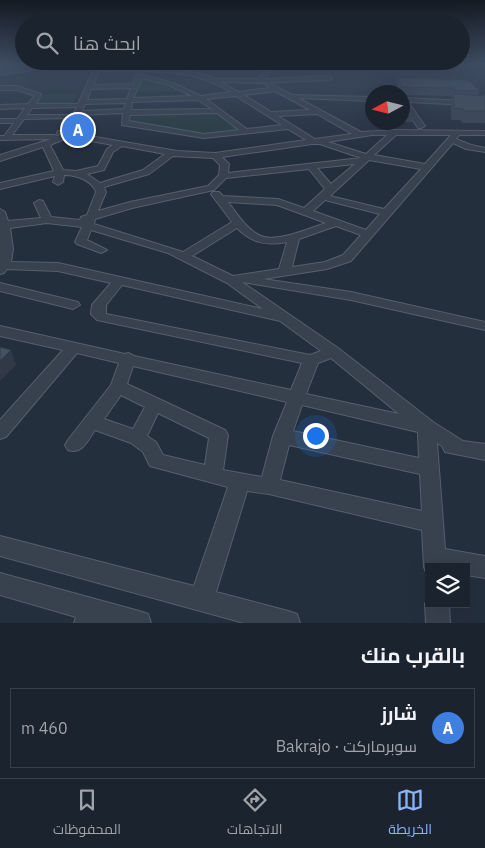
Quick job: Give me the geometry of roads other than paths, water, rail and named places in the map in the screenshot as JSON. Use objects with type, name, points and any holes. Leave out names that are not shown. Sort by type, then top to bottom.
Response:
[{"type":"street","points":[[0,95],[33,94]]},
{"type":"street","points":[[3,138],[31,106],[39,95],[36,94]]},
{"type":"street","points":[[45,145],[65,135],[84,94]]},
{"type":"street","points":[[65,135],[70,116],[84,102],[87,94]]},
{"type":"street","points":[[84,102],[126,94]]},
{"type":"street","points":[[132,94],[126,123],[204,136],[290,126]]},
{"type":"street","points":[[147,94],[202,98],[245,94]]},
{"type":"street","points":[[195,94],[247,132]]},
{"type":"street","points":[[286,94],[360,135]]},
{"type":"street","points":[[239,95],[318,143],[366,158],[425,167]]},
{"type":"street","points":[[290,96],[365,99]]},
{"type":"street","points":[[410,100],[479,103]]},
{"type":"street","points":[[0,107],[31,106],[128,112],[218,110]]},
{"type":"street","points":[[410,109],[422,126]]},
{"type":"street","points":[[270,114],[320,112]]},
{"type":"street","points":[[0,122],[70,116]]},
{"type":"street","points":[[410,127],[485,127]]},
{"type":"street","points":[[3,138],[65,135],[175,154],[215,156],[318,143],[388,130]]},
{"type":"street","points":[[307,211],[366,158],[393,130]]},
{"type":"street","points":[[403,130],[454,136],[485,133]]},
{"type":"street","points":[[0,157],[65,135]]},
{"type":"street","points":[[99,186],[146,172],[204,136]]},
{"type":"street","points":[[454,136],[469,147],[485,150]]},
{"type":"street","points":[[236,309],[248,282],[285,271],[341,260],[352,254],[425,167],[454,136]]},
{"type":"street","points":[[0,157],[45,145],[87,138]]},
{"type":"street","points":[[0,186],[59,178],[101,168],[110,150],[120,144]]},
{"type":"street","points":[[45,145],[59,178]]},
{"type":"street","points":[[85,221],[138,203],[211,188],[223,176],[225,164],[215,156]]},
{"type":"street","points":[[223,176],[366,158]]},
{"type":"street","points":[[311,166],[327,194],[387,212]]},
{"type":"street","points":[[78,174],[99,186],[101,192],[85,221],[81,242],[101,250]]},
{"type":"street","points":[[211,188],[239,222],[256,238],[262,240],[270,241],[294,236],[335,223]]},
{"type":"street","points":[[220,199],[278,202],[368,234]]},
{"type":"street","points":[[39,203],[47,220]]},
{"type":"street","points":[[138,203],[152,213]]},
{"type":"street","points":[[0,212],[8,241],[2,268],[58,267],[236,309],[287,318]]},
{"type":"street","points":[[5,226],[47,220],[85,221],[172,251],[231,280],[351,296],[485,326]]},
{"type":"street","points":[[182,257],[239,222]]},
{"type":"street","points":[[285,271],[294,236]]},
{"type":"street","points":[[119,281],[99,305],[98,314],[102,317],[311,360],[333,352]]},
{"type":"street","points":[[248,282],[287,318],[333,352],[428,435],[434,562],[485,567]]},
{"type":"street","points":[[0,287],[73,305]]},
{"type":"street","points":[[0,332],[128,358],[296,399],[428,435],[459,448],[485,452]]},
{"type":"street","points":[[0,432],[73,348]]},
{"type":"street","points":[[74,445],[118,386],[128,358]]},
{"type":"street","points":[[269,486],[282,436],[311,360]]},
{"type":"street","points":[[118,386],[219,435],[213,475]]},
{"type":"street","points":[[137,438],[154,405]]},
{"type":"street","points":[[91,421],[137,438],[150,447],[157,461],[240,482],[269,486],[432,523]]},
{"type":"street","points":[[282,436],[429,468]]},
{"type":"street","points":[[201,601],[240,482]]},
{"type":"street","points":[[0,546],[288,623]]},
{"type":"street","points":[[0,584],[89,617],[139,623]]},
{"type":"street","points":[[437,608],[438,623]]},
{"type":"place","name":"شارز","points":[[78,130]]}]
